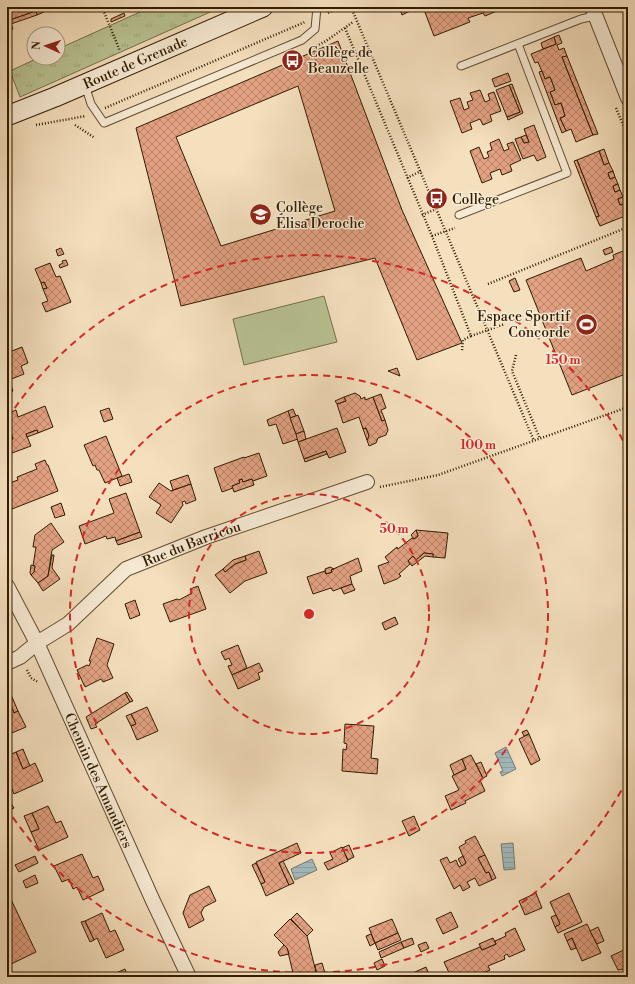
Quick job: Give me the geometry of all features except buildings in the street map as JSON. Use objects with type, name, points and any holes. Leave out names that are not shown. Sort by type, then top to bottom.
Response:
[{"type":"main road","name":"Route de Grenade","points":[[7,116],[263,7]]},
{"type":"street","points":[[594,11],[628,98]]},
{"type":"street","name":"Rue du Barricou","points":[[7,663],[20,657],[37,643],[68,624],[126,569],[206,537],[367,482]]},
{"type":"street","name":"Chemin des Amandiers","points":[[7,586],[37,643],[153,901],[189,977]]},
{"type":"lane","points":[[85,84],[92,104],[104,123],[302,40],[315,29],[317,7]]},
{"type":"lane","points":[[461,66],[581,19],[594,11]]},
{"type":"lane","points":[[460,215],[567,173],[518,44]]},
{"type":"path","points":[[102,7],[120,52]]},
{"type":"path","points":[[324,14],[340,7]]},
{"type":"path","points":[[351,7],[420,167],[447,237],[534,441]]},
{"type":"path","points":[[111,105],[310,20]]},
{"type":"path","points":[[307,50],[308,51],[326,41],[353,22]]},
{"type":"path","points":[[345,28],[472,336]]},
{"type":"path","points":[[32,125],[87,116]]},
{"type":"path","points":[[75,125],[95,138]]},
{"type":"path","points":[[407,178],[421,171]]},
{"type":"path","points":[[422,215],[436,209]]},
{"type":"path","points":[[488,284],[628,227]]},
{"type":"path","points":[[432,236],[455,228]]},
{"type":"path","points":[[462,351],[463,340],[505,324]]},
{"type":"path","points":[[516,355],[512,371],[540,439]]},
{"type":"path","points":[[367,482],[380,487],[438,475],[628,407]]},
{"type":"green space","points":[[151,7],[217,7],[217,9],[20,97],[10,71],[26,64],[26,66],[66,66],[66,45]]},
{"type":"green space","points":[[324,296],[337,342],[244,365],[233,319]]},
{"type":"water","points":[[506,747],[516,769],[502,776],[500,772],[503,771],[495,753]]},
{"type":"water","points":[[513,843],[515,869],[504,870],[501,844]]},
{"type":"water","points":[[312,859],[317,870],[295,880],[291,869]]},
{"type":"place","name":"Collège de Beauzelle","points":[[293,60]]},
{"type":"place","name":"Collège","points":[[437,199]]},
{"type":"place","name":"Collège Élisa Deroche","points":[[261,215]]},
{"type":"place","name":"Espace Sportif Concorde","points":[[586,324]]}]
